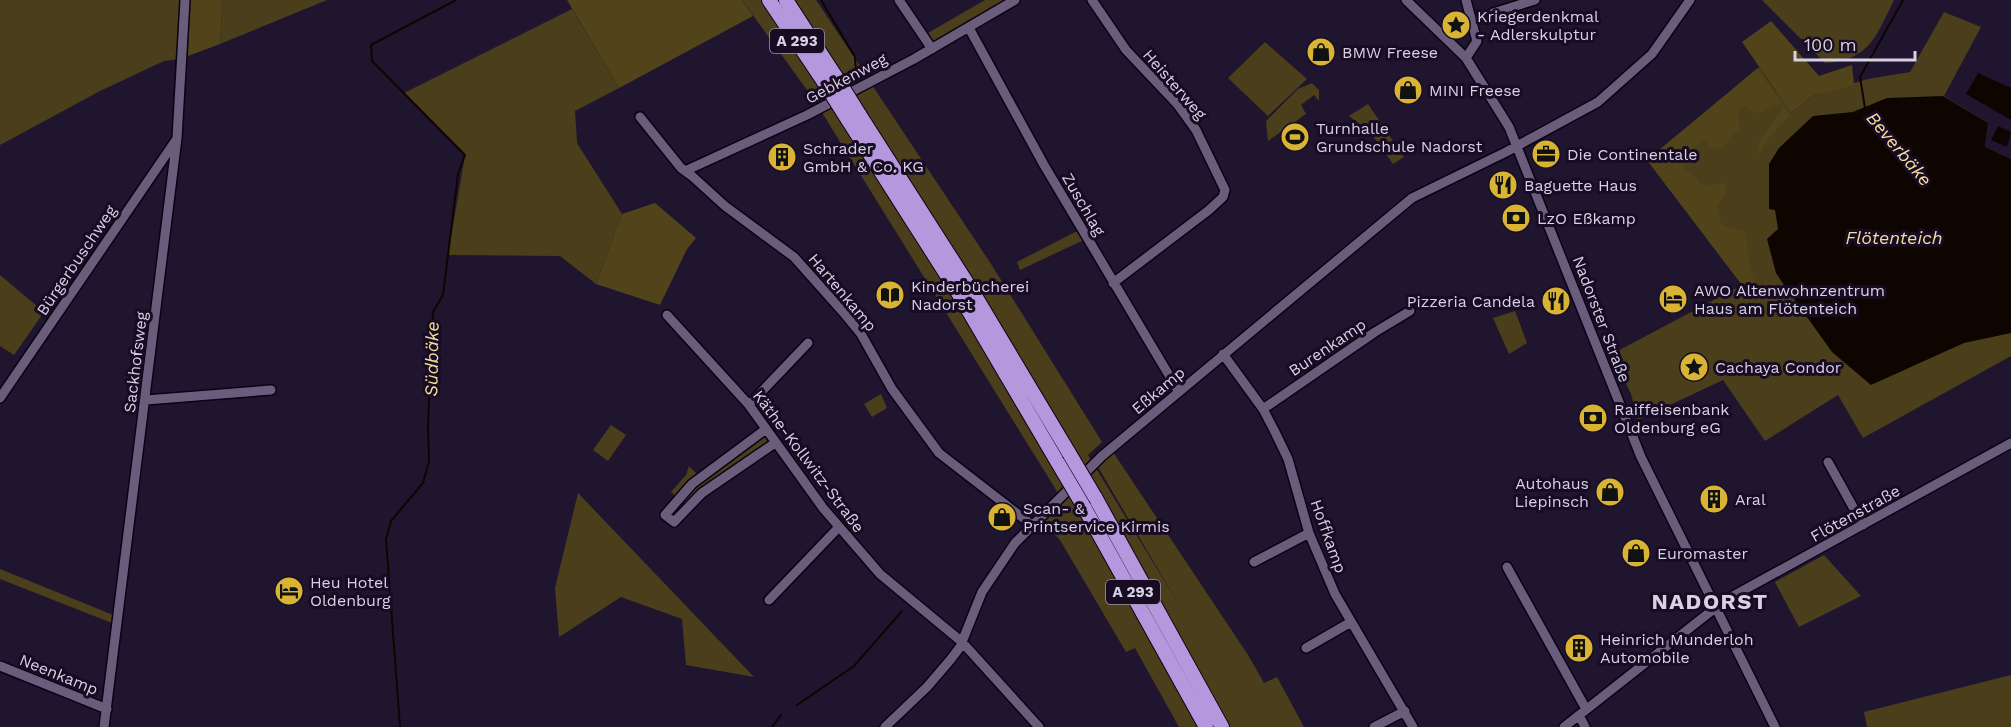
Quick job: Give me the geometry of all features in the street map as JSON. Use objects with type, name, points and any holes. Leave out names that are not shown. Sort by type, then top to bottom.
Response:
[{"type":"highway","name":"A 293","points":[[770,0],[830,80],[974,294],[1063,458],[1084,507],[1206,727]]},
{"type":"highway","name":"A 293","points":[[786,0],[830,80]]},
{"type":"highway","name":"A 293","points":[[1063,458],[1095,497],[1222,727]]},
{"type":"street","name":"Sackhofsweg","points":[[105,727],[177,138],[185,0]]},
{"type":"street","points":[[898,0],[932,49]]},
{"type":"street","name":"Heisterweg","points":[[1092,0],[1126,50],[1178,105],[1196,130],[1225,190],[1223,197],[1209,210],[1113,284]]},
{"type":"street","name":"Nadorster Straße","points":[[1406,0],[1466,58],[1486,87],[1518,146],[1628,426],[1714,607],[1775,727]]},
{"type":"street","points":[[1466,0],[1476,44],[1466,58]]},
{"type":"street","points":[[1493,13],[1535,0]]},
{"type":"street","name":"Eßkamp","points":[[885,727],[927,687],[962,642],[982,592],[1001,561],[1032,525],[1102,456],[1412,198],[1518,146],[1591,106],[1620,85],[1652,54],[1690,0]]},
{"type":"street","name":"Gebkenweg","points":[[686,171],[754,142],[932,49],[1010,1]]},
{"type":"street","name":"Zuschlag","points":[[969,28],[1039,157],[1179,392]]},
{"type":"street","name":"Hartenkamp","points":[[640,117],[686,171],[724,206],[794,256],[861,334],[892,389],[939,453],[1032,525]]},
{"type":"street","name":"Bürgerbuschweg","points":[[0,398],[177,138]]},
{"type":"street","name":"Burenkamp","points":[[1263,409],[1375,332],[1410,311]]},
{"type":"street","name":"Käthe-Kollwitz-Straße","points":[[668,315],[749,405],[838,528],[880,574],[962,642],[1039,727]]},
{"type":"street","points":[[749,405],[808,343]]},
{"type":"street","name":"Hoffkamp","points":[[1224,354],[1263,409],[1288,459],[1309,533],[1335,594],[1413,727]]},
{"type":"street","points":[[146,400],[271,390]]},
{"type":"street","points":[[766,429],[692,484],[665,515],[674,522],[702,493],[775,443]]},
{"type":"street","name":"Flötenstraße","points":[[1563,727],[1714,607],[2011,443]]},
{"type":"street","points":[[1828,462],[1863,525]]},
{"type":"street","points":[[769,600],[838,528]]},
{"type":"street","points":[[1254,562],[1309,533]]},
{"type":"street","points":[[1508,567],[1582,712],[1585,727]]},
{"type":"street","points":[[1306,648],[1351,622]]},
{"type":"street","name":"Neenkamp","points":[[0,666],[107,709]]},
{"type":"street","points":[[1374,727],[1405,711]]},
{"type":"shaded area","points":[[0,0],[182,0],[179,59],[164,61],[100,91],[0,145]]},
{"type":"shaded area","points":[[189,0],[223,0],[220,44],[188,56]]},
{"type":"shaded area","points":[[223,0],[327,0],[220,44]]},
{"type":"shaded area","points":[[567,0],[742,0],[753,16],[619,88]]},
{"type":"shaded area","points":[[742,0],[816,0],[868,78],[817,104]]},
{"type":"shaded area","points":[[985,0],[1010,0],[935,44],[928,33]]},
{"type":"shaded area","points":[[1762,0],[1894,0],[1870,44],[1852,57],[1825,63]]},
{"type":"shaded area","points":[[572,9],[619,88],[575,111],[577,143],[622,214],[596,284],[560,256],[448,255],[465,155],[404,93]]},
{"type":"shaded area","points":[[1944,12],[1981,27],[1944,96],[1988,123],[1985,147],[2011,159],[2011,356],[1863,438],[1838,395],[1765,441],[1723,380],[1638,420],[1631,394],[1612,354],[1742,285],[1647,160],[1759,67],[1791,113],[1814,95],[1868,79],[1910,72]]},
{"type":"shaded area","points":[[1771,21],[1819,76],[1852,65],[1854,85],[1814,95],[1791,113],[1742,42]]},
{"type":"shaded area","points":[[1265,42],[1307,79],[1268,116],[1228,78]]},
{"type":"shaded area","points":[[1757,69],[1781,102],[1757,114],[1745,105],[1738,111],[1740,130],[1731,136],[1725,146],[1715,150],[1703,140],[1685,155],[1683,170],[1697,177],[1702,186],[1724,183],[1727,191],[1717,207],[1722,225],[1745,232],[1752,275],[1757,285],[1742,285],[1647,160]]},
{"type":"shaded area","points":[[1312,83],[1319,90],[1319,101],[1314,95],[1301,105],[1306,114],[1268,141],[1266,121],[1298,89]]},
{"type":"shaded area","points":[[872,85],[991,264],[1102,442],[1088,455],[1182,610],[1098,467],[1113,452],[1248,655],[1264,683],[1277,677],[1304,727],[1179,727],[1135,648],[1126,652],[1060,540],[1042,521],[1061,502],[1058,493],[821,111]]},
{"type":"shaded area","points":[[1368,104],[1404,157],[1393,164],[1370,132],[1349,116]]},
{"type":"shaded area","points":[[1784,107],[1790,115],[1768,139],[1758,157],[1758,144]]},
{"type":"shaded area","points":[[655,203],[696,238],[687,249],[660,305],[596,284],[622,214]]},
{"type":"shaded area","points":[[1081,229],[1086,239],[1020,270],[1017,262]]},
{"type":"shaded area","points":[[0,275],[44,312],[14,355],[0,346]]},
{"type":"shaded area","points":[[1515,311],[1527,343],[1509,354],[1493,318]]},
{"type":"shaded area","points":[[881,394],[887,408],[872,417],[864,404]]},
{"type":"shaded area","points":[[611,425],[626,435],[608,461],[593,450]]},
{"type":"shaded area","points":[[766,429],[775,443],[689,507],[671,492],[686,475],[689,466],[700,477]]},
{"type":"shaded area","points":[[578,493],[754,677],[686,665],[682,619],[621,597],[559,637],[555,588]]},
{"type":"shaded area","points":[[1824,555],[1861,596],[1799,627],[1775,582]]},
{"type":"shaded area","points":[[0,569],[118,617],[117,625],[0,579]]},
{"type":"shaded area","points":[[2011,675],[2011,727],[1867,727],[1864,712]]},
{"type":"water","points":[[1978,73],[2011,88],[2011,120],[1966,94]]},
{"type":"water","name":"Flötenteich","points":[[1943,96],[1988,123],[1985,147],[2011,159],[2011,333],[1964,343],[1871,385],[1832,352],[1776,273],[1767,239],[1778,229],[1775,210],[1769,209],[1769,164],[1779,148],[1813,116],[1853,112],[1887,98]]},
{"type":"water","points":[[1998,126],[2011,132],[2007,147],[1991,140]]},
{"type":"waterway","name":"Südbäke","points":[[400,727],[386,539],[391,521],[423,483],[429,461],[428,426],[433,312],[443,295],[458,174],[465,155],[372,61],[371,45],[456,0]]},
{"type":"waterway","points":[[821,0],[855,57],[857,84]]},
{"type":"waterway","name":"Beverbäke","points":[[1865,108],[1860,77],[1903,0]]},
{"type":"waterway","points":[[797,705],[854,666],[902,611]]},
{"type":"waterway","points":[[772,727],[781,715]]},
{"type":"place","name":"Kriegerdenkmal - Adlerskulptur","points":[[1456,25]]},
{"type":"place","name":"BMW Freese","points":[[1321,52]]},
{"type":"place","name":"MINI Freese","points":[[1408,90]]},
{"type":"place","name":"Turnhalle Grundschule Nadorst","points":[[1295,137]]},
{"type":"place","name":"Die Continentale","points":[[1546,154]]},
{"type":"place","name":"Schrader GmbH & Co. KG","points":[[782,157]]},
{"type":"place","name":"Baguette Haus","points":[[1503,185]]},
{"type":"place","name":"LzO Eßkamp","points":[[1516,218]]},
{"type":"place","name":"Kinderbücherei Nadorst","points":[[890,295]]},
{"type":"place","name":"AWO Altenwohnzentrum Haus am Flötenteich","points":[[1673,299]]},
{"type":"place","name":"Pizzeria Candela","points":[[1556,301]]},
{"type":"place","name":"Cachaya Condor","points":[[1694,367]]},
{"type":"place","name":"Raiffeisenbank Oldenburg eG","points":[[1593,418]]},
{"type":"place","name":"Autohaus Liepinsch","points":[[1610,492]]},
{"type":"place","name":"Aral","points":[[1714,499]]},
{"type":"place","name":"Scan- & Printservice Kirmis","points":[[1002,517]]},
{"type":"place","name":"Euromaster","points":[[1636,553]]},
{"type":"place","name":"Heu Hotel Oldenburg","points":[[289,591]]},
{"type":"place","name":"Heinrich Munderloh Automobile","points":[[1579,648]]},
{"type":"district","name":"NADORST","points":[[1710,601]]}]
